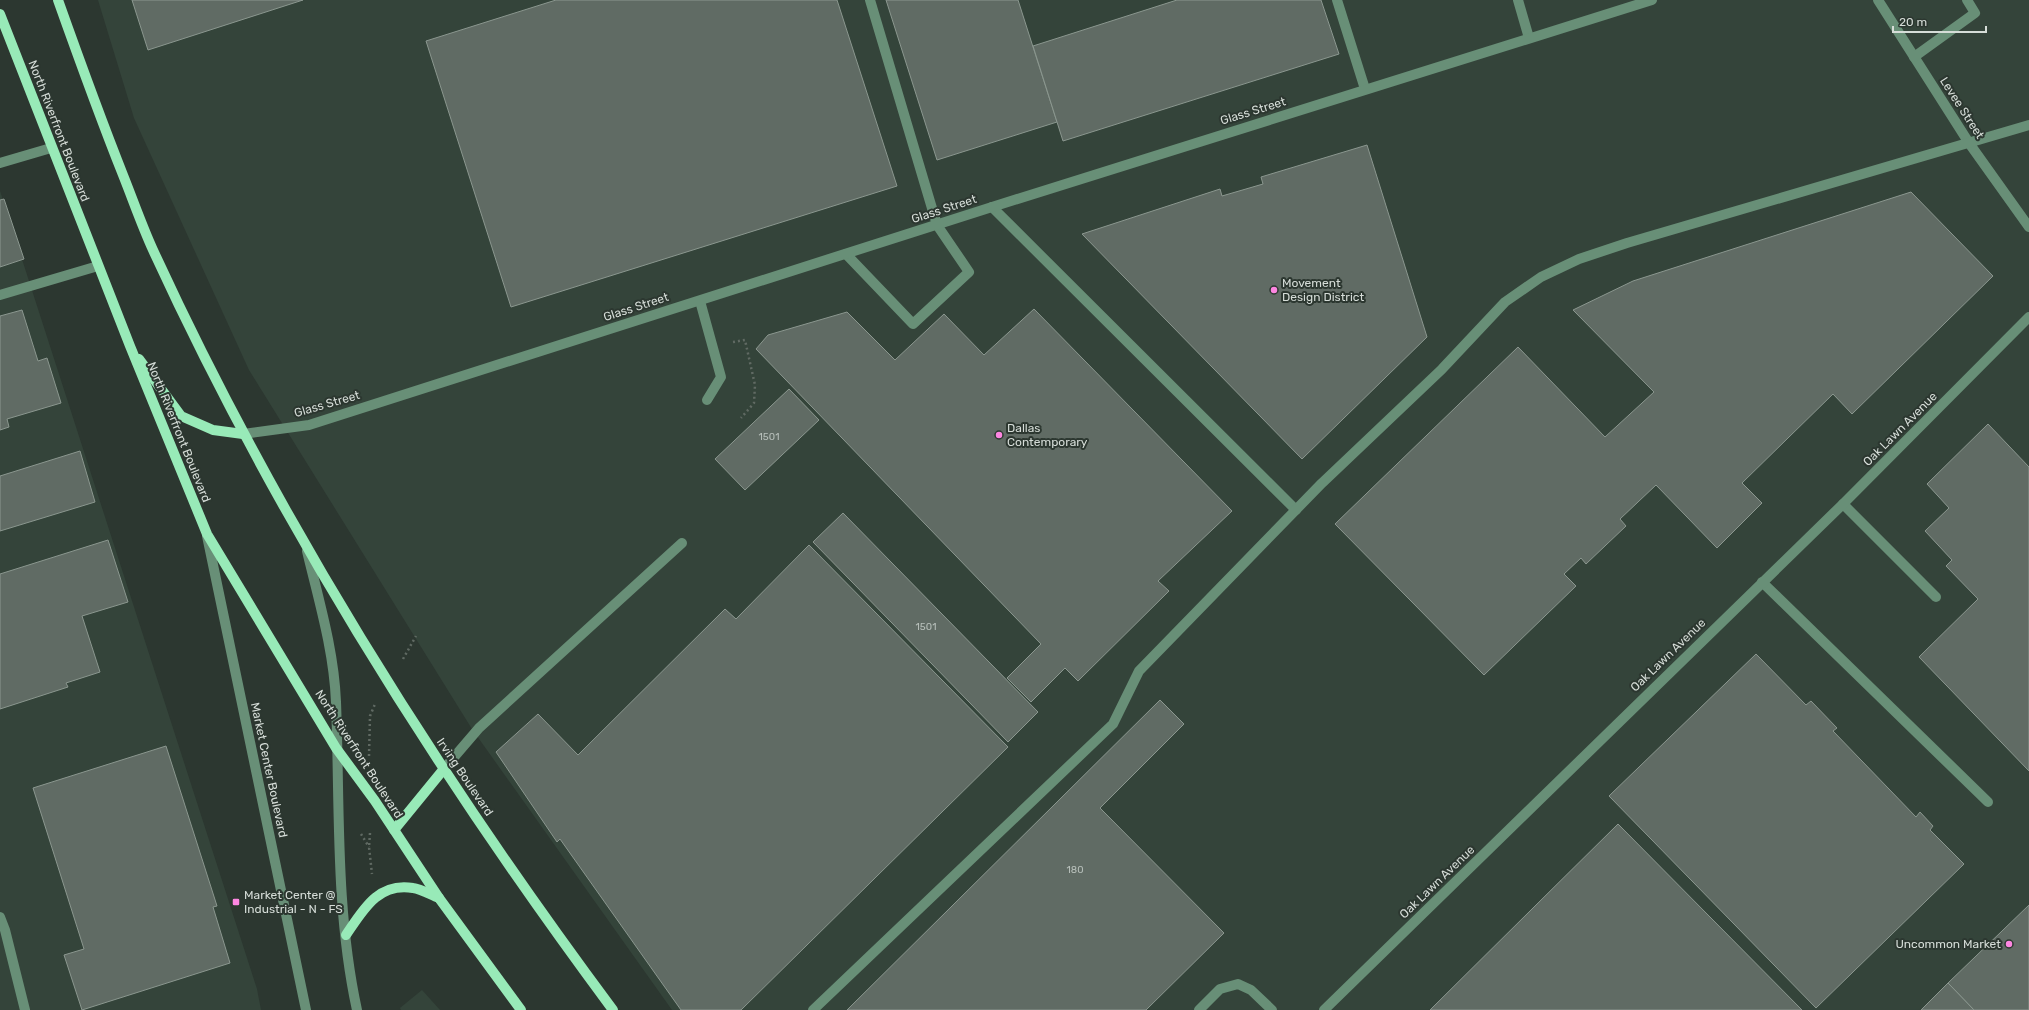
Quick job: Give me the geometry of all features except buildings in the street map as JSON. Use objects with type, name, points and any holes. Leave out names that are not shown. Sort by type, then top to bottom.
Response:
[{"type":"main road","points":[[58,0],[85,77],[152,248],[243,434],[307,551]]},
{"type":"main road","name":"North Riverfront Boulevard","points":[[0,14],[51,148],[207,534],[336,748],[394,830]]},
{"type":"main road","points":[[130,346],[181,416],[213,430],[243,434]]},
{"type":"main road","name":"Irving Boulevard","points":[[307,551],[388,684],[444,770],[576,960],[613,1010]]},
{"type":"main road","points":[[444,770],[394,830],[439,898],[521,1010]]},
{"type":"main road","points":[[346,935],[367,905],[390,888],[413,888],[439,898]]},
{"type":"street","points":[[846,254],[913,324],[969,272],[936,225],[870,0]]},
{"type":"street","points":[[1337,0],[1365,89]]},
{"type":"street","points":[[1518,0],[1529,38]]},
{"type":"street","name":"Glass Street","points":[[243,434],[309,425],[992,207],[1652,0]]},
{"type":"street","name":"Levee Street","points":[[1878,0],[1969,143],[2029,227]]},
{"type":"street","points":[[1914,57],[1975,14],[1966,0]]},
{"type":"street","points":[[813,1010],[1113,724],[1139,672],[1296,510],[1442,369],[1505,302],[1541,277],[1579,260],[1627,243],[2029,125]]},
{"type":"street","points":[[0,163],[51,148]]},
{"type":"street","points":[[992,207],[1296,510]]},
{"type":"street","points":[[0,295],[98,266]]},
{"type":"street","points":[[700,301],[721,377],[707,400]]},
{"type":"street","name":"Oak Lawn Avenue","points":[[1324,1010],[1843,504],[2029,318]]},
{"type":"street","points":[[1843,504],[1936,597]]},
{"type":"street","name":"Market Center Boulevard","points":[[207,534],[306,1010]]},
{"type":"street","points":[[444,770],[480,728],[682,543]]},
{"type":"street","points":[[307,551],[329,642],[336,701],[336,748],[341,885],[346,935],[357,1010]]},
{"type":"street","points":[[1762,582],[1988,802]]},
{"type":"street","points":[[0,917],[5,930],[25,1010]]},
{"type":"street","points":[[1199,1010],[1220,989],[1238,984],[1251,990],[1272,1010]]},
{"type":"path","points":[[732,342],[745,340],[755,385],[754,403],[742,418]]},
{"type":"path","points":[[403,659],[416,636]]},
{"type":"path","points":[[372,764],[369,756],[370,716],[375,704]]},
{"type":"path","points":[[370,832],[369,847],[373,879]]},
{"type":"path","points":[[361,833],[369,847]]},
{"type":"shaded area","points":[[98,0],[2029,0],[2029,1010],[672,1010],[472,729],[249,370],[134,118]]},
{"type":"shaded area","points":[[0,191],[257,989],[261,1010],[0,1010]]},
{"type":"shaded area","points":[[422,990],[440,1010],[401,1010],[400,1008]]},
{"type":"place","name":"Movement Design District","points":[[1274,290]]},
{"type":"place","name":"Dallas Contemporary","points":[[999,435]]},
{"type":"place","name":"Market Center @ Industrial - N - FS","points":[[236,902]]},
{"type":"place","name":"Uncommon Market","points":[[2009,944]]}]
